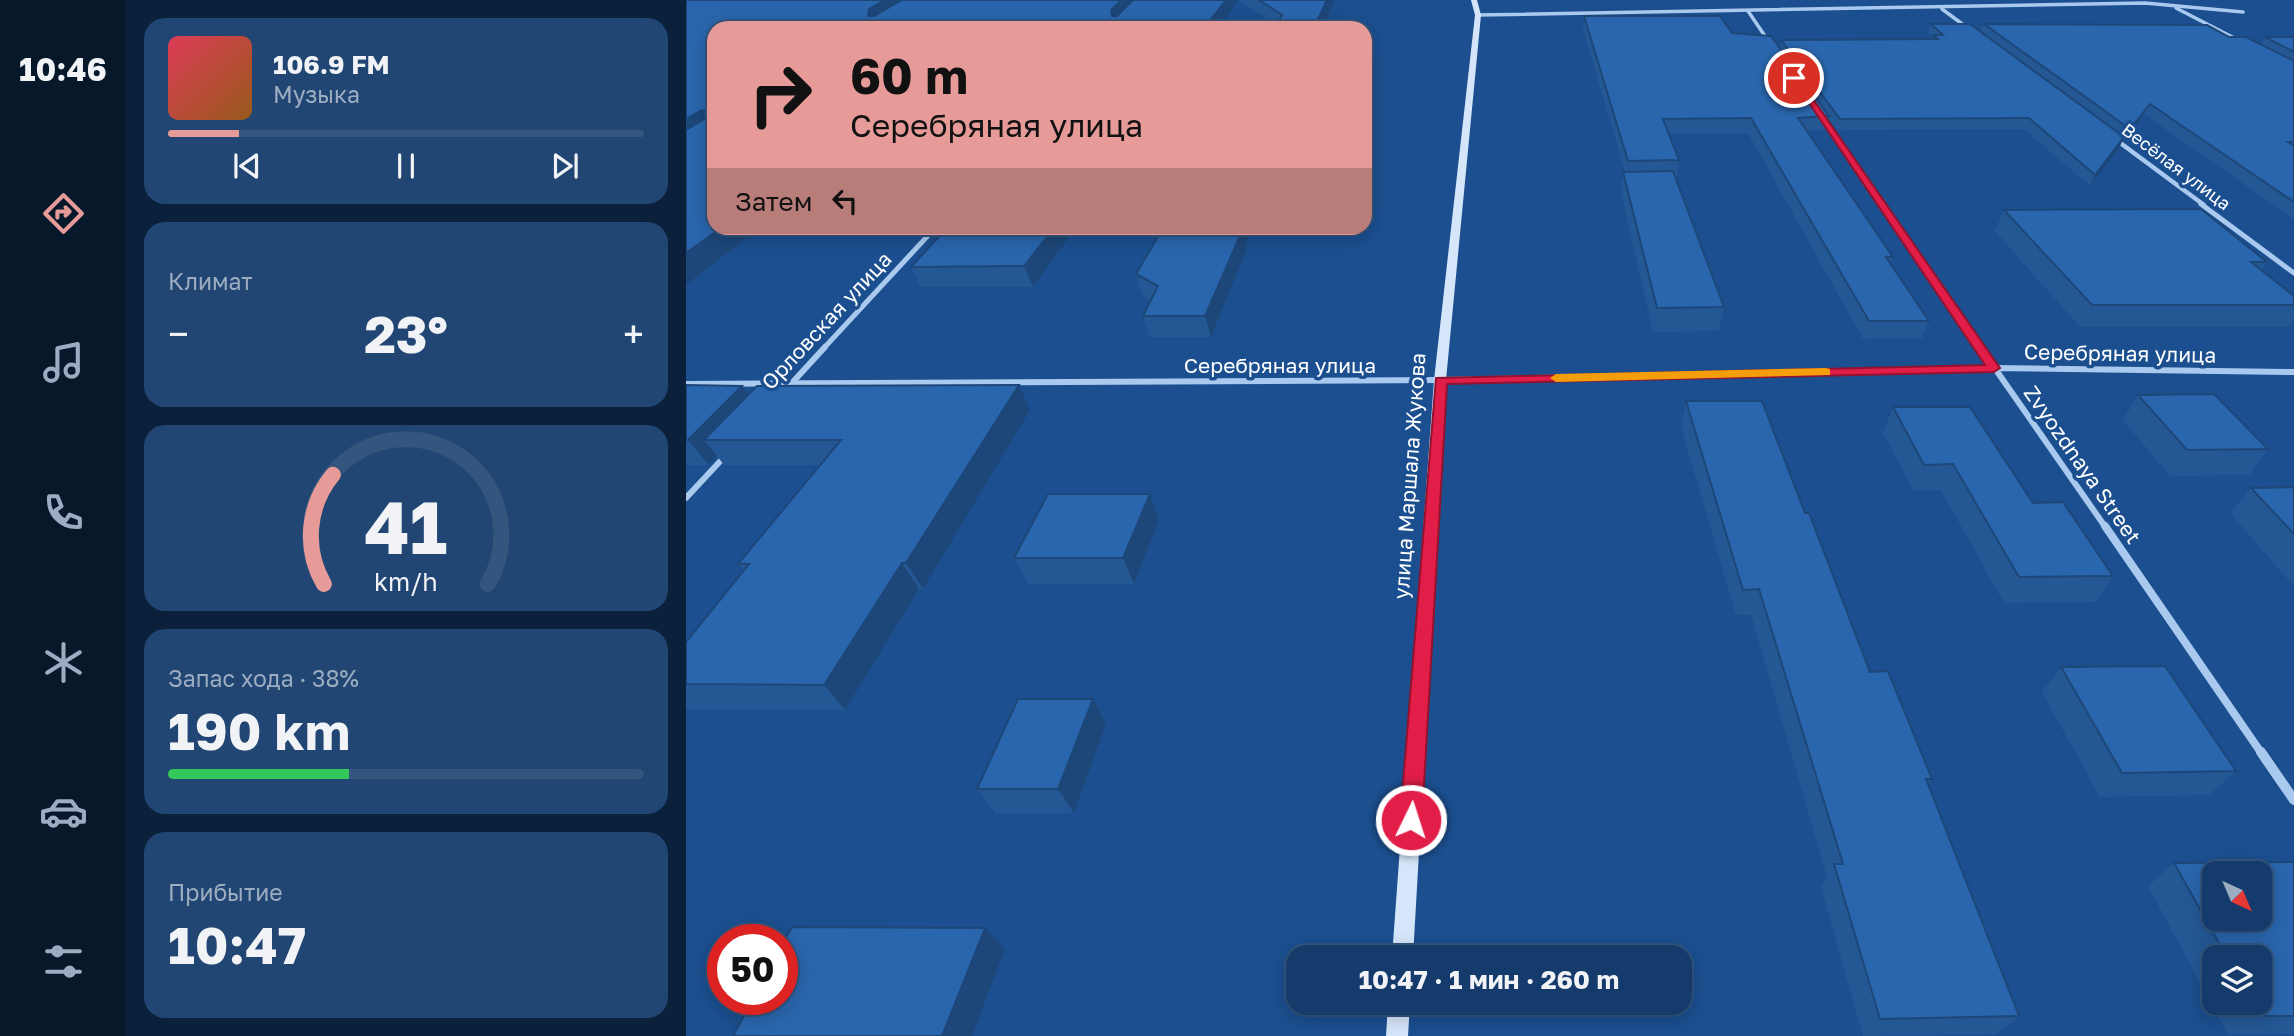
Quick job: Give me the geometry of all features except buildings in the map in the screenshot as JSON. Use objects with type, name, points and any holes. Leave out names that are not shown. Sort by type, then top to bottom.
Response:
[{"type":"main road","name":"улица Маршала Жукова","points":[[1403,945],[1440,380],[1478,15],[1474,0]]},
{"type":"main road","points":[[1397,1036],[1398,1015]]},
{"type":"street","points":[[1478,15],[2145,3],[2244,12]]},
{"type":"street","points":[[2172,6],[2245,44]]},
{"type":"street","points":[[1941,8],[1974,33]]},
{"type":"street","points":[[1748,11],[1772,46]]},
{"type":"street","name":"Zvyozdnaya Street","points":[[1819,115],[2294,800]]},
{"type":"street","name":"Весёлая улица","points":[[2106,132],[2294,273]]},
{"type":"street","name":"Орловская улица","points":[[782,394],[929,235]]},
{"type":"street","name":"Серебряная улица","points":[[686,384],[1440,380],[1994,368],[2294,372]]},
{"type":"street","points":[[686,498],[730,451]]},
{"type":"slow traffic","points":[[1556,378],[1826,372]]},
{"type":"route","points":[[1411,820],[1440,380],[1994,368],[1794,78]]}]
